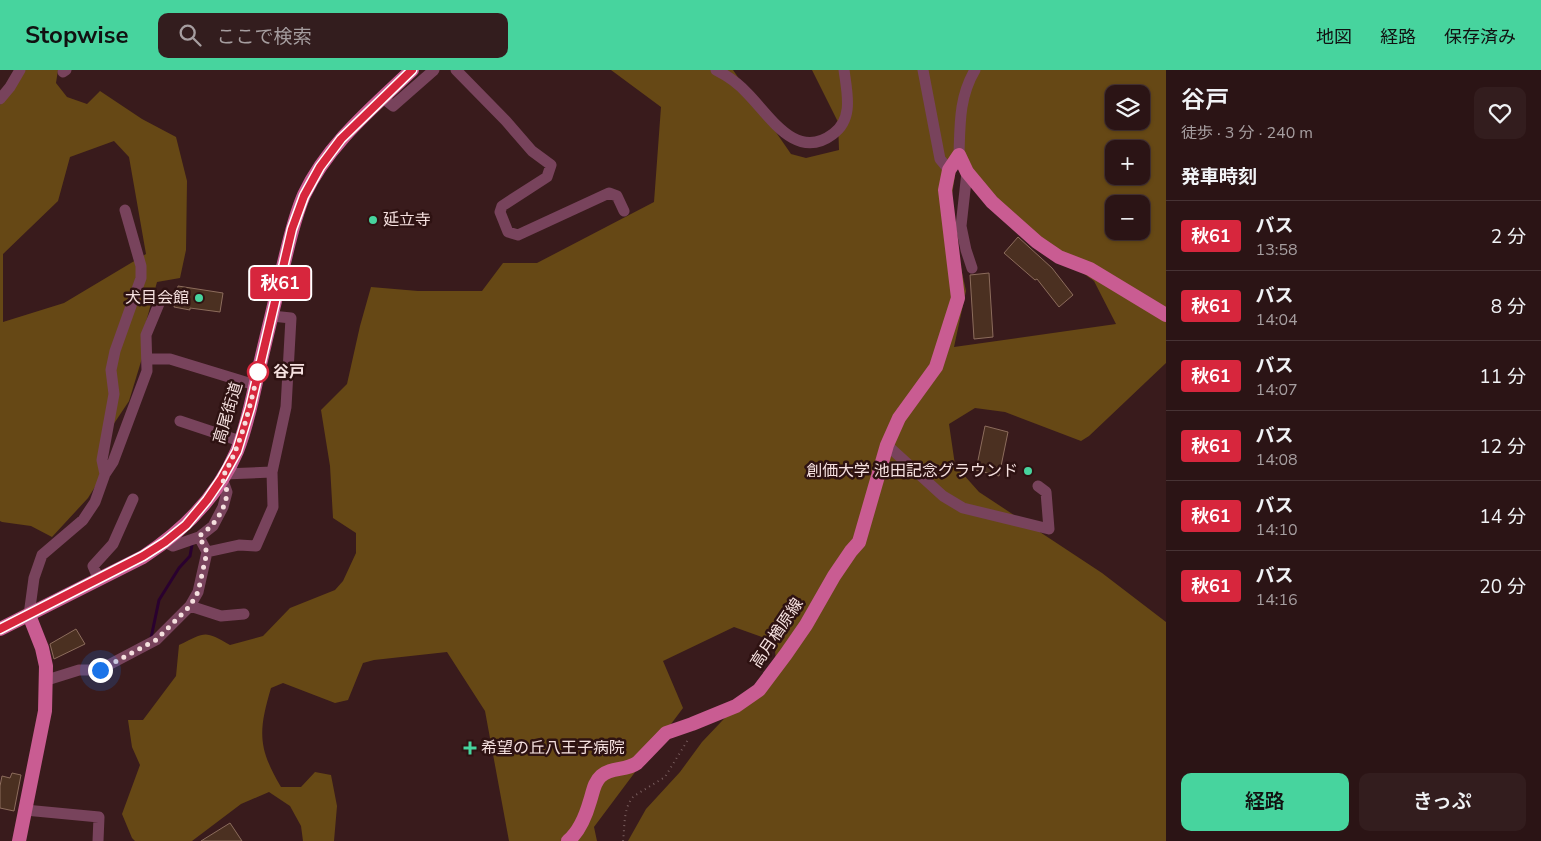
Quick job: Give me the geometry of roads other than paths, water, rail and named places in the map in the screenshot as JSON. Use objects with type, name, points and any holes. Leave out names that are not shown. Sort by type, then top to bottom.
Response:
[{"type":"main road","name":"高尾街道","points":[[0,629],[143,556],[165,542],[186,525],[207,500],[237,451],[255,385],[292,229],[304,196],[320,167],[341,139],[412,70]]},
{"type":"main road","points":[[948,170],[959,155],[967,172],[999,210],[1037,242],[1060,257],[1090,270],[1166,315]]},
{"type":"main road","name":"高月楢原線","points":[[568,841],[573,837],[584,818],[600,777],[610,771],[632,766],[644,758],[666,733],[736,706],[759,690],[806,625],[834,576],[859,542],[887,445],[899,418],[936,368],[958,298],[945,190],[948,170]]},
{"type":"main road","points":[[19,841],[45,711],[47,680],[42,648],[30,615]]},
{"type":"street","points":[[0,99],[20,70]]},
{"type":"street","points":[[382,98],[393,106],[434,70]]},
{"type":"street","points":[[456,70],[506,121],[532,151],[551,166],[547,177],[502,206],[500,212],[508,232],[518,235],[609,193],[616,196],[624,211]]},
{"type":"street","points":[[716,70],[733,79],[787,136],[813,144],[827,139],[838,131],[844,122],[849,105],[844,70]]},
{"type":"street","points":[[923,70],[940,159],[948,170]]},
{"type":"street","points":[[959,155],[962,98],[975,70]]},
{"type":"street","points":[[967,172],[962,226],[966,250],[972,268]]},
{"type":"street","points":[[105,474],[102,460],[114,394],[111,370],[141,278],[141,266],[125,210]]},
{"type":"street","points":[[30,615],[34,578],[42,555],[82,520],[95,502],[105,474],[113,462],[147,371],[146,335],[161,299]]},
{"type":"street","points":[[207,552],[239,544],[256,546],[273,507],[272,472],[286,407],[291,318],[272,316]]},
{"type":"street","points":[[147,359],[170,359],[255,385]]},
{"type":"street","points":[[180,422],[240,441]]},
{"type":"street","points":[[887,445],[953,503],[963,508],[1048,529],[1046,492],[1038,486]]},
{"type":"street","points":[[165,542],[173,546],[199,536],[213,526],[228,492],[223,476],[272,472]]},
{"type":"street","points":[[99,580],[94,566],[113,544],[133,499]]},
{"type":"street","points":[[47,680],[79,670],[100,670],[156,640],[190,606],[198,592],[207,552],[199,536]]},
{"type":"street","points":[[190,606],[221,616],[244,614]]},
{"type":"street","points":[[25,810],[100,818],[98,841]]},
{"type":"waterway","points":[[151,638],[159,600],[179,568],[190,556],[192,545]]},
{"type":"place","name":"延立寺","points":[[373,220]]},
{"type":"place","name":"犬目会館","points":[[199,298]]},
{"type":"place","name":"谷戸","points":[[258,372]]},
{"type":"place","name":"創価大学 池田記念グラウンド","points":[[1028,471]]},
{"type":"place","name":"希望の丘八王子病院","points":[[470,748]]}]
